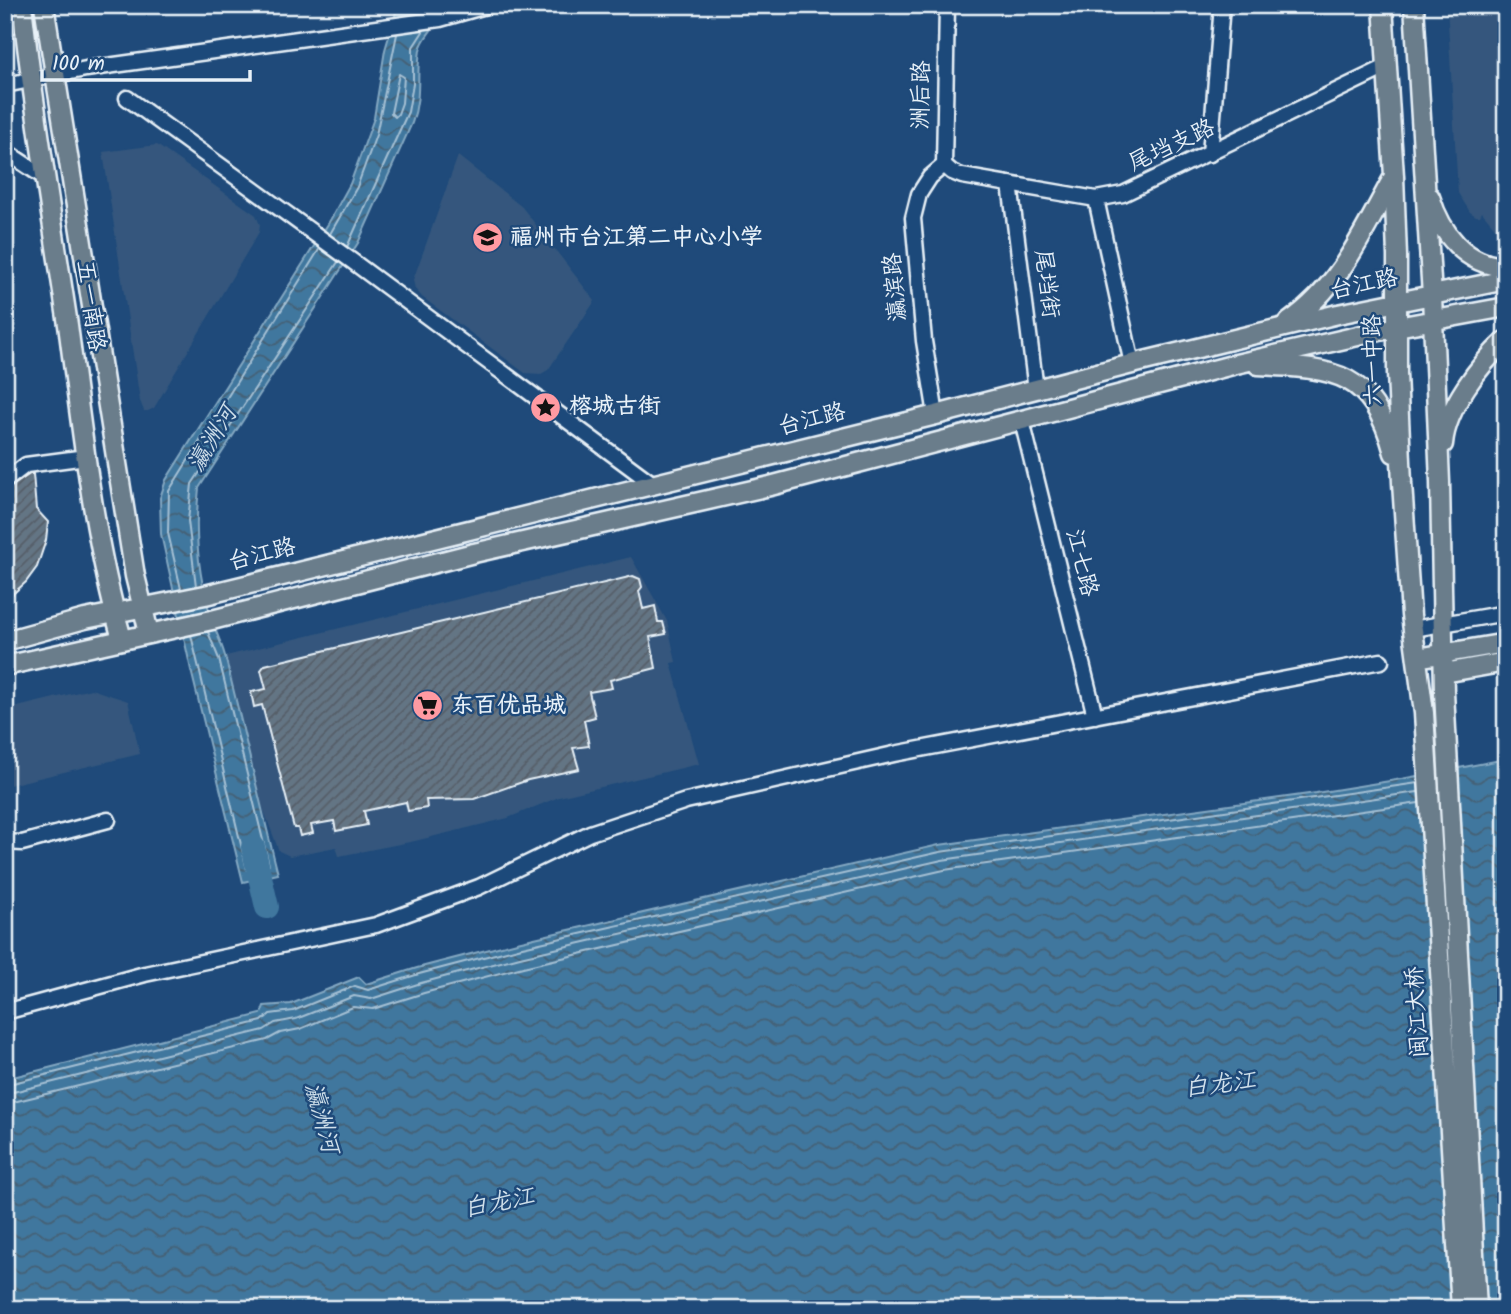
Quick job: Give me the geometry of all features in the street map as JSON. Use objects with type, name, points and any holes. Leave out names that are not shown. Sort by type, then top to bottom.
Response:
[{"type":"main road","name":"五一南路","points":[[22,5],[30,79],[98,534],[122,639]]},
{"type":"main road","name":"五一南路","points":[[44,5],[135,576],[149,633]]},
{"type":"main road","name":"六一中路","points":[[1383,5],[1394,176],[1402,484],[1413,629],[1424,713]]},
{"type":"main road","points":[[1414,5],[1432,296],[1440,482]]},
{"type":"main road","points":[[1268,331],[1287,324],[1306,310],[1332,282],[1351,258],[1394,176]]},
{"type":"main road","points":[[1424,178],[1432,205],[1445,232],[1455,245],[1483,264],[1506,267]]},
{"type":"main road","name":"台江路","points":[[143,607],[936,415],[1268,331],[1506,280]]},
{"type":"main road","name":"台江路","points":[[149,633],[212,620],[474,553],[770,486],[1236,364],[1397,327],[1506,307]]},
{"type":"main road","points":[[1440,482],[1444,432],[1459,400],[1481,367],[1506,340]]},
{"type":"main road","points":[[1236,364],[1318,370],[1349,379],[1380,413],[1388,430],[1402,484]]},
{"type":"main road","name":"闽江大桥","points":[[1440,482],[1443,654],[1477,1309]]},
{"type":"main road","points":[[5,640],[143,607]]},
{"type":"main road","points":[[5,666],[149,633]]},
{"type":"main road","points":[[1417,658],[1506,643]]},
{"type":"main road","points":[[1444,673],[1506,662]]},
{"type":"main road","name":"闽江大桥","points":[[1424,713],[1461,1309]]},
{"type":"street","points":[[5,85],[54,75],[440,19],[489,5]]},
{"type":"street","name":"洲后路","points":[[944,165],[947,5]]},
{"type":"street","points":[[1210,154],[1222,5]]},
{"type":"street","name":"尾垱支路","points":[[944,165],[962,176],[1096,199],[1123,194],[1388,66]]},
{"type":"street","points":[[127,99],[317,235],[653,484]]},
{"type":"street","points":[[5,151],[47,179]]},
{"type":"street","name":"瀛滨路","points":[[936,415],[923,341],[913,218],[919,194],[930,177],[944,165]]},
{"type":"street","name":"尾垱街","points":[[1010,184],[1036,390]]},
{"type":"street","points":[[1096,199],[1132,364]]},
{"type":"street","name":"江七路","points":[[1022,421],[1095,716]]},
{"type":"street","points":[[5,481],[26,465],[86,457]]},
{"type":"street","points":[[1413,629],[1506,614]]},
{"type":"street","points":[[5,1012],[145,974],[376,925],[479,887],[590,833],[686,801],[894,754],[1381,662]]},
{"type":"street","points":[[5,842],[22,843],[108,820]]},
{"type":"shaded area","points":[[1447,5],[1506,5],[1506,235],[1497,230],[1482,212],[1480,216],[1476,216],[1470,212],[1458,193]]},
{"type":"shaded area","points":[[157,145],[256,215],[260,225],[259,232],[154,408],[144,411],[140,401],[103,152]]},
{"type":"shaded area","name":"福州市台江第二中心小学","points":[[458,156],[522,207],[595,301],[548,370],[541,374],[525,373],[422,297],[415,289],[413,280]]},
{"type":"shaded area","name":"东百优品城","points":[[631,557],[667,621],[676,662],[671,663],[699,764],[559,797],[508,818],[415,841],[339,856],[336,847],[290,856],[279,851],[256,790],[226,656]]},
{"type":"shaded area","points":[[91,689],[128,701],[140,754],[5,786],[5,710]]},
{"type":"water","points":[[398,5],[441,5],[437,20],[420,50],[417,104],[412,123],[358,243],[199,488],[197,538],[203,587],[225,655],[278,874],[243,882],[161,534],[160,498],[166,480],[328,224],[350,184],[374,118],[385,50]]},
{"type":"water","name":"白龙江","points":[[1506,759],[1506,1309],[5,1309],[5,1079],[261,1014],[264,1006],[291,1004],[359,977],[366,984],[517,942],[939,845],[1316,793]]},
{"type":"building","points":[[33,474],[36,509],[48,522],[46,540],[37,567],[26,582],[5,601],[5,491]]},
{"type":"building","name":"东百优品城","points":[[633,576],[640,579],[642,587],[639,591],[643,609],[655,606],[658,622],[663,622],[666,634],[650,637],[656,668],[610,680],[612,688],[589,692],[595,717],[584,720],[589,746],[573,748],[579,769],[528,780],[474,799],[426,800],[427,808],[408,811],[406,802],[364,811],[367,825],[336,831],[334,821],[311,825],[313,833],[300,836],[298,828],[294,828],[262,705],[254,707],[251,692],[266,689],[261,670],[265,665]]},
{"type":"waterway","name":"瀛洲河","points":[[253,847],[267,907]]},
{"type":"place","name":"福州市台江第二中心小学","points":[[487,238]]},
{"type":"place","name":"榕城古街","points":[[546,407]]},
{"type":"place","name":"东百优品城","points":[[428,706]]}]
